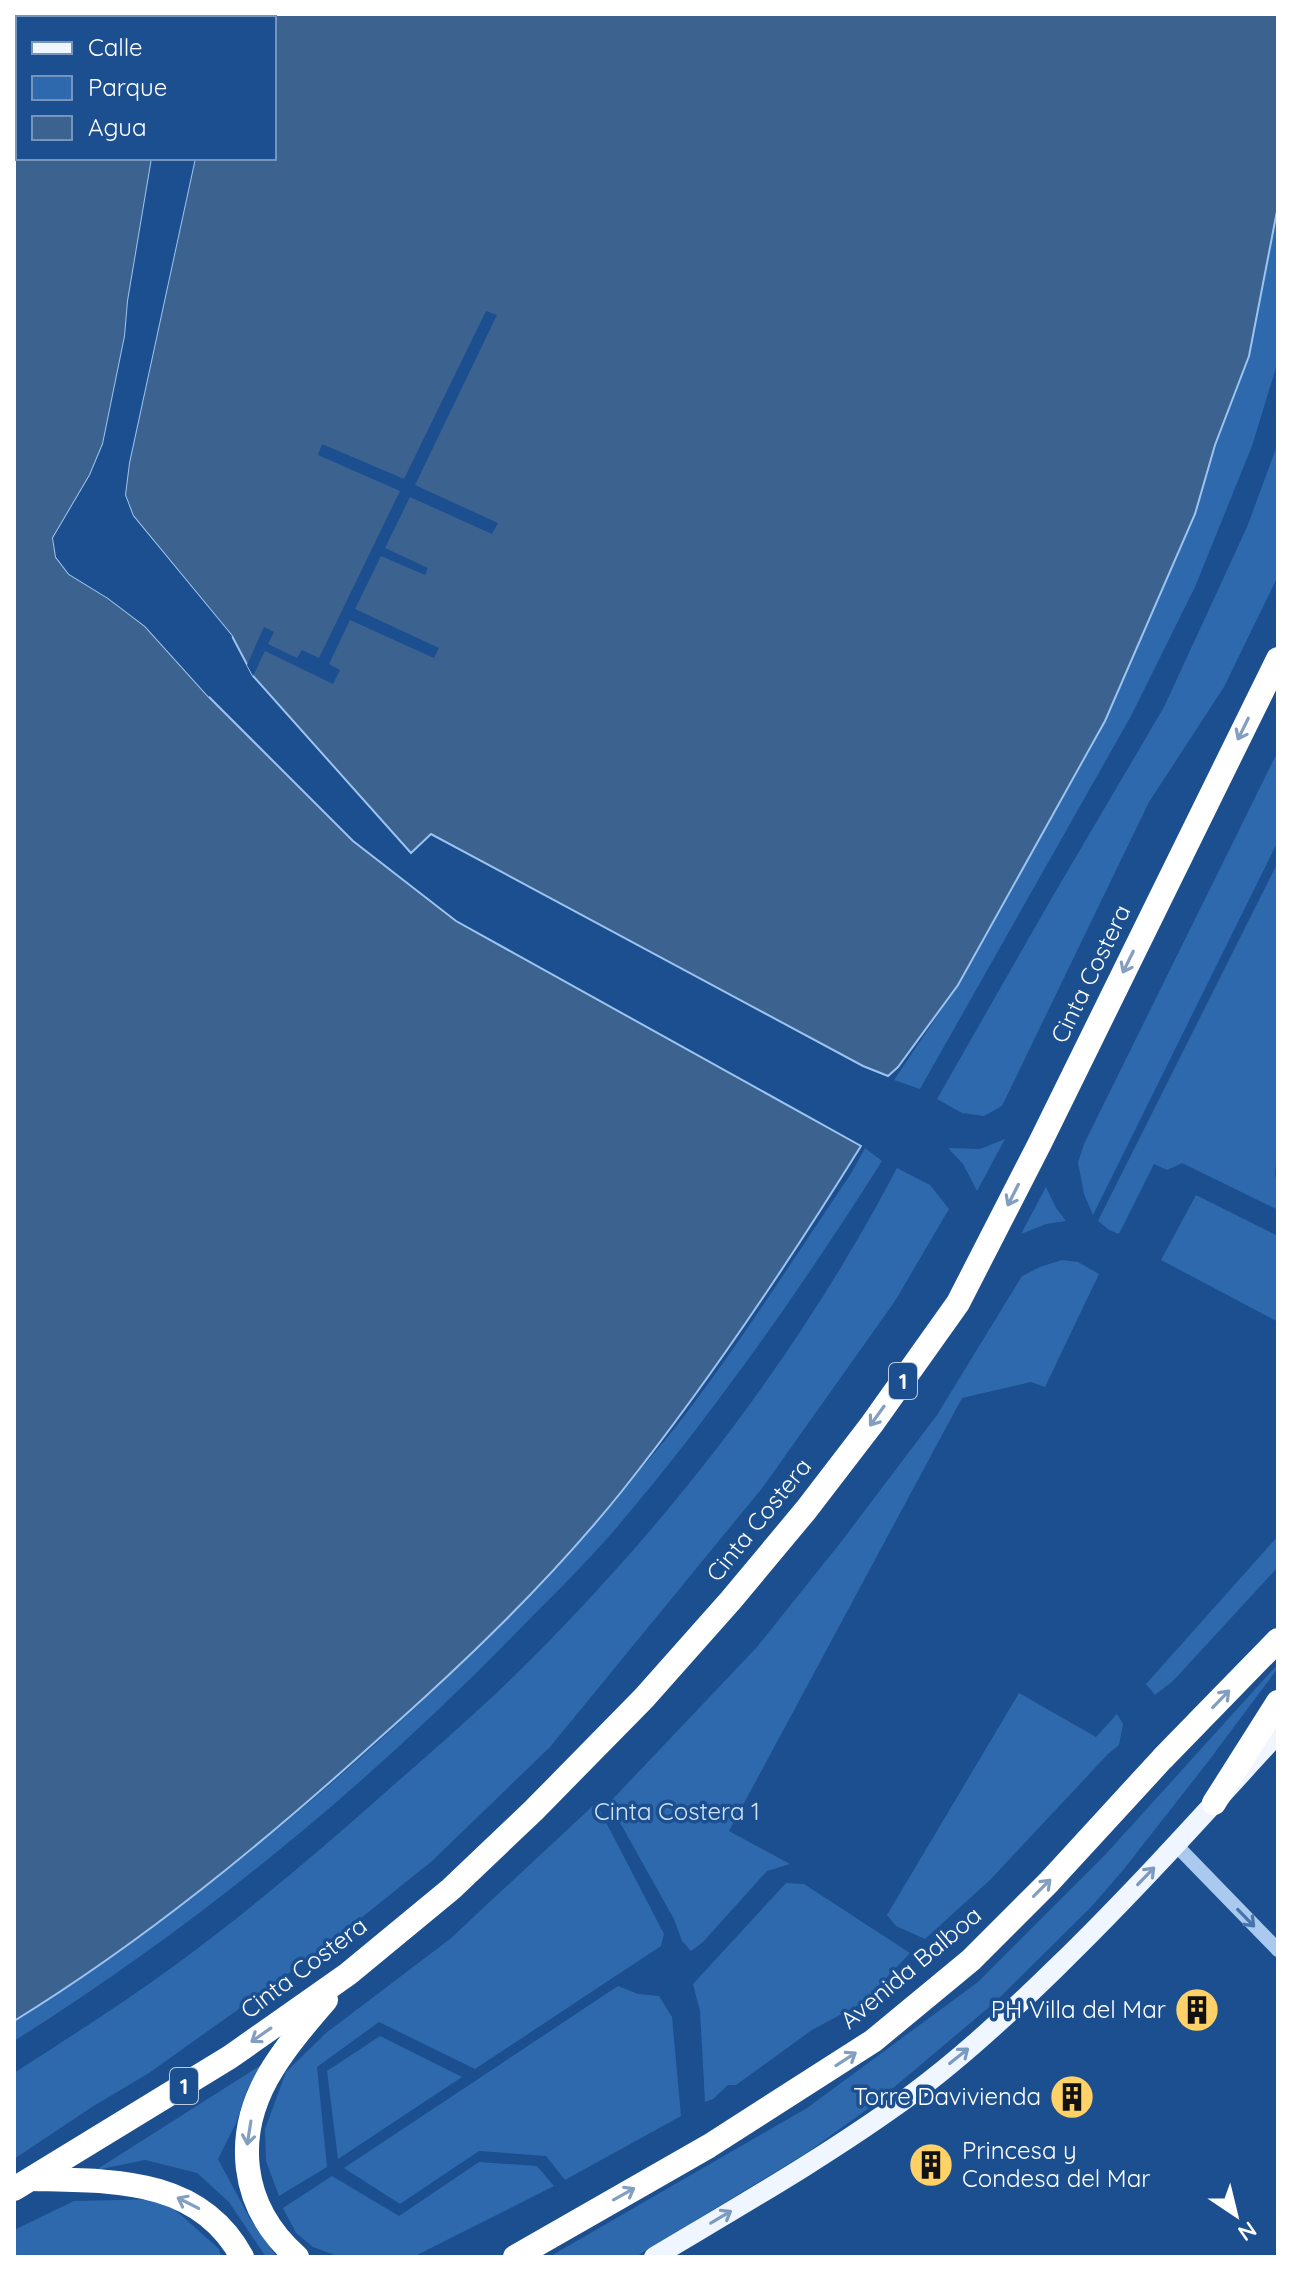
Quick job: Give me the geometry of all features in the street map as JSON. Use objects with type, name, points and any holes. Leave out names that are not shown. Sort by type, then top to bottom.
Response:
[{"type":"highway","name":"Cinta Costera","points":[[23,2184],[230,2057],[348,1974],[451,1889],[644,1698],[806,1510],[958,1303],[1278,659]]},
{"type":"highway","name":"Avenida Balboa","points":[[515,2257],[709,2146],[873,2041],[982,1949],[1278,1640]]},
{"type":"highway","points":[[1214,1803],[1278,1702]]},
{"type":"highway","points":[[297,2257],[269,2227],[254,2198],[247,2176],[246,2158],[252,2116],[272,2070],[293,2039],[348,1974]]},
{"type":"highway","points":[[23,2184],[88,2180],[126,2184],[181,2198],[211,2216],[231,2238],[242,2257]]},
{"type":"highway","points":[[508,2257],[556,2232]]},
{"type":"main road","points":[[654,2257],[828,2153],[913,2094],[1003,2019],[1176,1845],[1278,1733]]},
{"type":"street","points":[[1176,1845],[1278,1950]]},
{"type":"green space","points":[[1278,206],[1278,361],[1252,446],[1195,587],[1131,716],[920,1089],[894,1080],[958,985],[1099,734],[1184,541],[1206,471],[1249,356]]},
{"type":"green space","points":[[1278,443],[1278,576],[1224,687],[1149,802],[1002,1106],[984,1116],[962,1113],[937,1099],[1164,707],[1247,527]]},
{"type":"green space","points":[[1278,751],[1278,841],[1093,1215],[1084,1194],[1078,1163],[1084,1144]]},
{"type":"green space","points":[[1278,862],[1278,1153],[1275,1176],[1278,1180],[1278,1210],[1182,1163],[1167,1170],[1154,1164],[1119,1234],[1109,1230],[1098,1221]]},
{"type":"green space","points":[[1005,1139],[977,1191],[963,1164],[948,1148],[980,1149]]},
{"type":"green space","points":[[865,1148],[882,1161],[821,1255],[689,1439],[578,1570],[395,1750],[274,1855],[146,1952],[14,2041],[14,2021],[120,1951],[254,1848],[380,1741],[554,1569],[682,1420],[772,1293]]},
{"type":"green space","points":[[897,1168],[930,1185],[949,1209],[895,1301],[763,1487],[550,1747],[432,1861],[320,1951],[149,2073],[14,2159],[14,2073],[154,1980],[288,1877],[497,1692],[622,1563],[674,1502],[772,1373],[816,1307]]},
{"type":"green space","points":[[1046,1187],[1066,1221],[1046,1224],[1021,1234]]},
{"type":"green space","points":[[1196,1195],[1278,1236],[1278,1322],[1161,1260]]},
{"type":"green space","name":"Cinta Costera 1","points":[[1062,1260],[1078,1262],[1099,1274],[1045,1387],[1031,1382],[962,1398],[729,1831],[790,1864],[767,1871],[703,1942],[691,1951],[682,1941],[674,1919],[609,1803],[757,1647],[841,1542],[937,1415],[1022,1276]]},
{"type":"green space","points":[[1278,1536],[1278,1567],[1173,1681],[1155,1695],[1146,1684]]},
{"type":"green space","points":[[1278,1664],[1207,1763],[1092,1906],[994,2003],[873,2105],[808,2152],[635,2257],[549,2257],[807,2108],[978,1982],[1105,1855]]},
{"type":"green space","points":[[1019,1693],[1096,1737],[1117,1714],[1123,1724],[1119,1745],[990,1880],[925,1939],[896,1926],[887,1915]]},
{"type":"green space","points":[[596,1803],[664,1934],[661,1946],[475,2069],[379,2022],[317,2067],[327,2167],[279,2196],[266,2161],[265,2129],[286,2072],[326,2033],[450,1939]]},
{"type":"green space","points":[[786,1883],[804,1884],[910,1953],[862,2003],[812,2030],[736,2085],[728,2085],[705,2102],[700,2011],[693,1984]]},
{"type":"green space","points":[[618,1986],[638,1994],[659,1996],[672,2017],[681,2116],[565,2180],[546,2156],[479,2151],[400,2204],[344,2168]]},
{"type":"green space","points":[[380,2036],[462,2077],[338,2159],[327,2071]]},
{"type":"green space","points":[[261,2065],[218,2159],[249,2217],[277,2257],[266,2257],[229,2202],[197,2173],[145,2160],[96,2170]]},
{"type":"green space","points":[[479,2162],[537,2166],[554,2186],[413,2257],[340,2257],[313,2247],[296,2233],[283,2208],[332,2176],[399,2216]]},
{"type":"green space","points":[[163,2199],[219,2249],[221,2257],[14,2257],[14,2230],[74,2201]]},
{"type":"water","points":[[14,14],[200,14],[16,16],[16,160],[152,160],[125,336],[103,444],[90,475],[53,538],[56,557],[69,574],[145,626],[209,697],[353,841],[456,921],[861,1146],[776,1279],[686,1408],[594,1525],[535,1590],[408,1713],[245,1854],[109,1958],[14,2021]]},
{"type":"water","points":[[1278,14],[1278,206],[1249,356],[1215,445],[1195,514],[1105,721],[958,985],[898,1067],[888,1076],[863,1066],[431,834],[411,853],[253,676],[232,636],[133,516],[125,495],[129,463],[195,160],[276,160],[276,16],[257,16]]},
{"type":"pier","points":[[152,160],[156,160],[129,337],[107,445],[93,477],[57,539],[59,556],[71,571],[147,623],[210,693],[209,697],[145,626],[69,574],[56,557],[53,538],[90,475],[103,444],[125,336]]},
{"type":"pier","points":[[191,160],[195,160],[129,463],[125,495],[133,516],[232,636],[230,641],[129,518],[121,495],[125,462]]},
{"type":"pier","points":[[486,311],[497,315],[415,485],[498,523],[492,534],[410,497],[385,548],[428,568],[425,575],[381,556],[355,609],[439,648],[434,658],[350,620],[329,664],[340,670],[333,684],[265,651],[253,676],[247,665],[264,627],[274,632],[268,644],[297,658],[302,650],[319,658],[400,491],[318,455],[322,444],[404,479]]},
{"type":"place","name":"PH Villa del Mar","points":[[1197,2010]]},
{"type":"place","name":"Torre Davivienda","points":[[1072,2097]]},
{"type":"place","name":"Princesa y Condesa del Mar","points":[[931,2165]]}]
